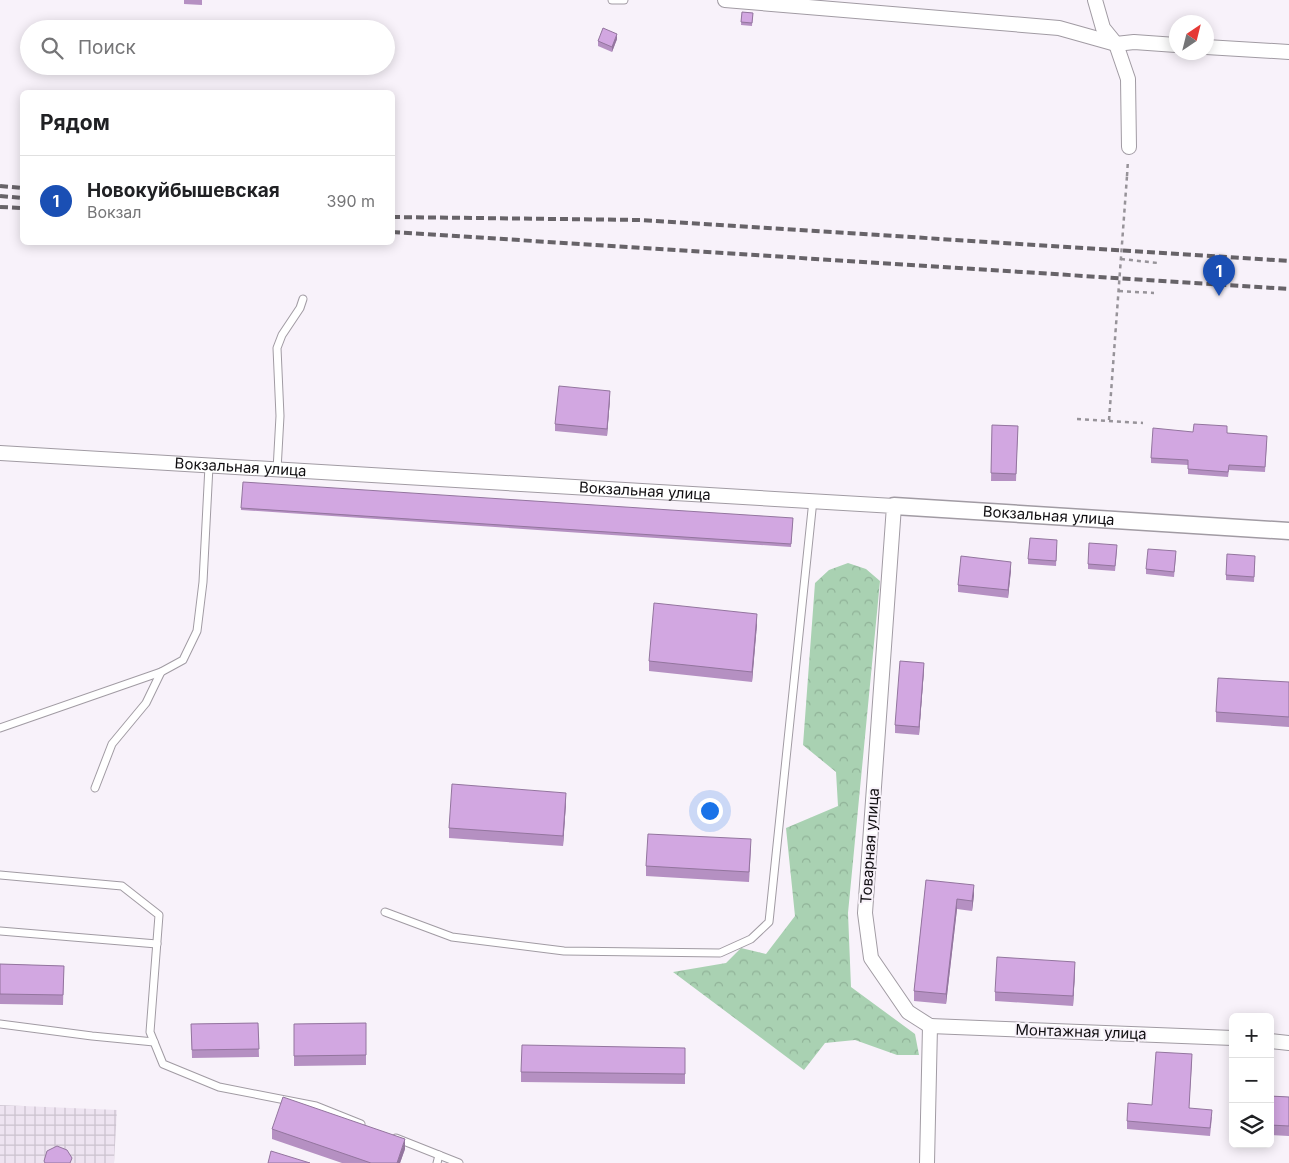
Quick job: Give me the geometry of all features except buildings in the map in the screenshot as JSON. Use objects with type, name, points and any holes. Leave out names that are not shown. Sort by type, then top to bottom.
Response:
[{"type":"street","points":[[725,0],[1059,28],[1116,44],[1134,42],[1169,44]]},
{"type":"street","points":[[1095,0],[1103,28],[1116,44],[1128,79],[1129,147]]},
{"type":"street","points":[[1214,47],[1289,52]]},
{"type":"street","name":"Вокзальная улица","points":[[0,453],[813,500],[1289,531]]},
{"type":"street","name":"Товарная улица","points":[[894,506],[865,913],[871,958],[908,1012],[930,1026]]},
{"type":"street","points":[[927,1163],[930,1026]]},
{"type":"street","name":"Монтажная улица","points":[[930,1026],[1229,1038]]},
{"type":"street","points":[[1274,1041],[1289,1043]]},
{"type":"lane","points":[[612,0],[624,0]]},
{"type":"lane","points":[[278,470],[280,416],[277,348],[282,335],[300,308],[303,299]]},
{"type":"lane","points":[[0,728],[161,672],[183,660],[197,631],[203,582],[209,466]]},
{"type":"lane","points":[[385,912],[452,937],[564,951],[720,953],[751,939],[769,922],[813,500]]},
{"type":"lane","points":[[96,788],[112,744],[146,703],[161,672]]},
{"type":"lane","points":[[0,875],[122,886],[159,915],[150,1032],[162,1064],[220,1088],[316,1106],[369,1127]]},
{"type":"lane","points":[[0,930],[157,944]]},
{"type":"lane","points":[[0,1024],[154,1042]]},
{"type":"lane","points":[[386,1134],[459,1163]]},
{"type":"lane","points":[[436,1163],[439,1155]]},
{"type":"path","points":[[1109,420],[1129,147]]},
{"type":"path","points":[[1121,259],[1158,263]]},
{"type":"path","points":[[1119,291],[1154,294]]},
{"type":"path","points":[[1077,419],[1143,422]]},
{"type":"shaded area","points":[[0,1105],[117,1110],[114,1163],[0,1163]]},
{"type":"green space","points":[[848,563],[866,569],[880,581],[848,913],[851,987],[915,1034],[919,1055],[897,1055],[855,1040],[825,1043],[804,1070],[673,972],[726,963],[741,948],[766,954],[795,916],[786,828],[838,806],[836,772],[803,745],[815,583],[829,570]]},
{"type":"railway","points":[[0,186],[20,188]]},
{"type":"railway","points":[[0,196],[20,198]]},
{"type":"railway","points":[[0,207],[20,208]]},
{"type":"railway","points":[[395,217],[641,220],[1289,261]]},
{"type":"railway","points":[[395,232],[1289,289]]},
{"type":"place","name":"Новокуйбышевская","points":[[1219,296]]}]
